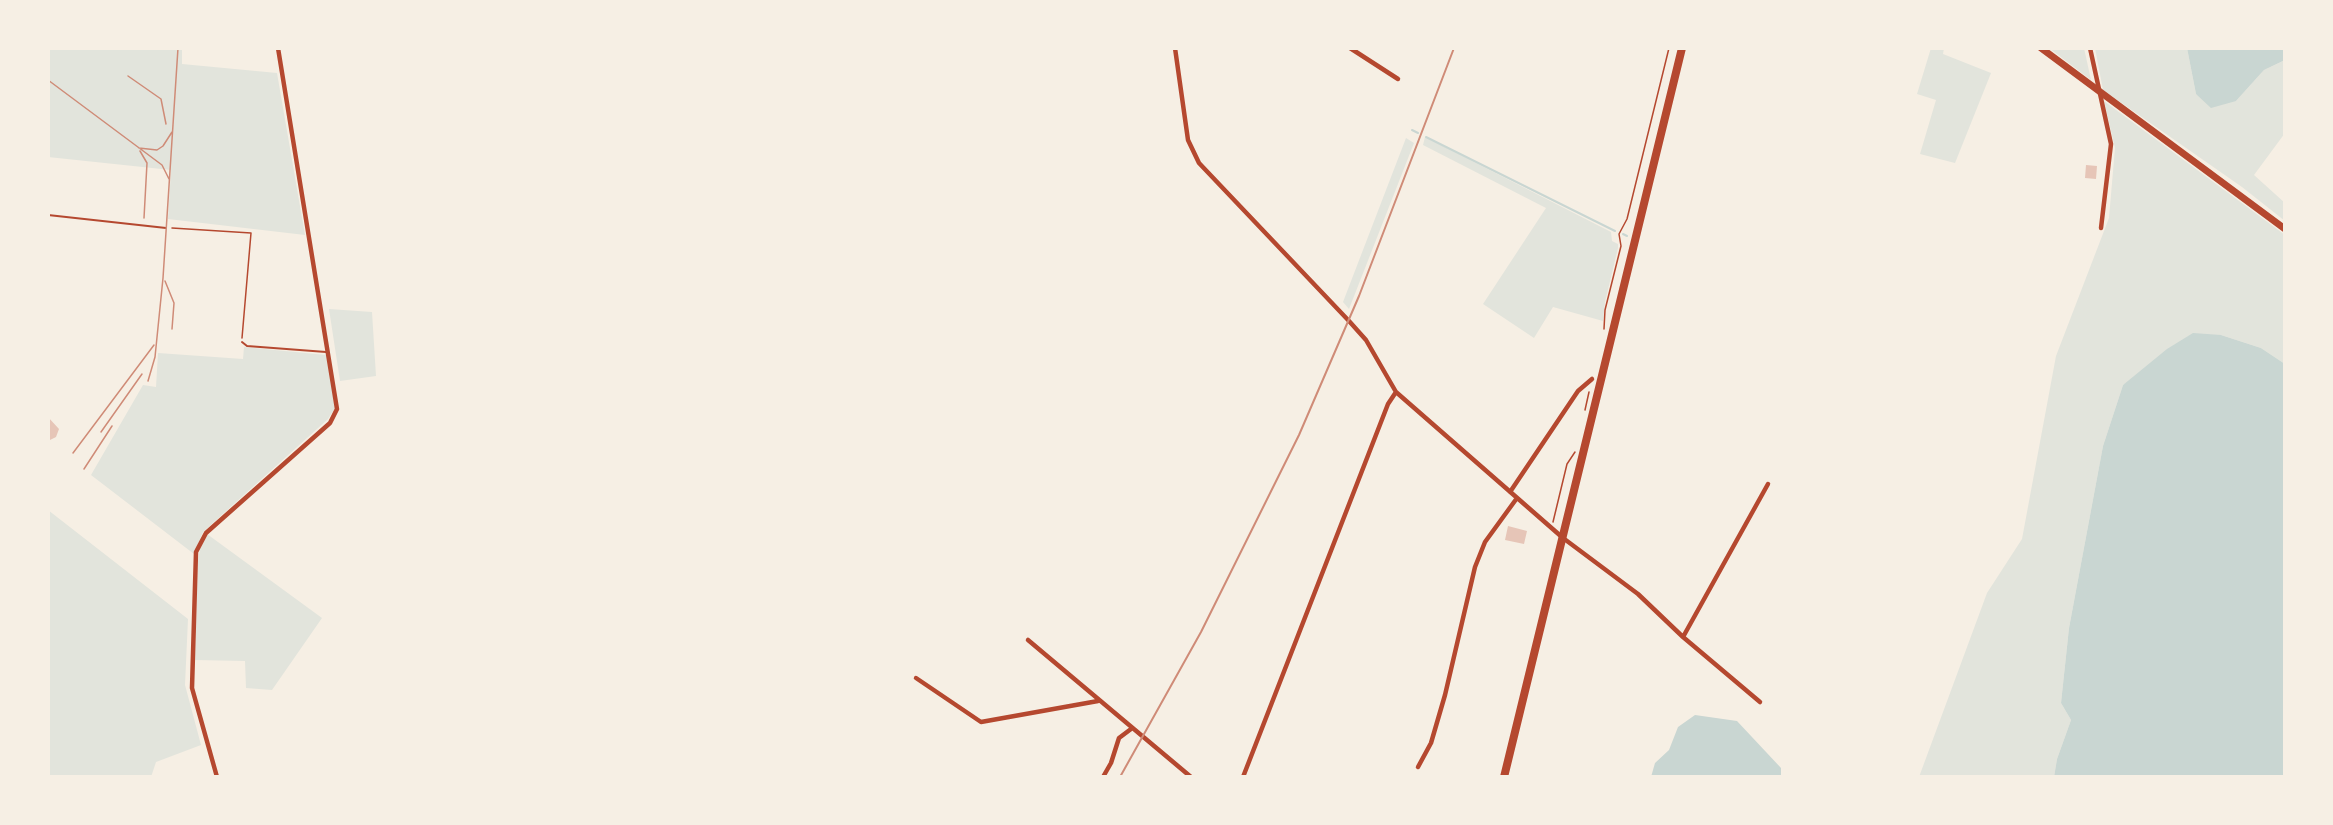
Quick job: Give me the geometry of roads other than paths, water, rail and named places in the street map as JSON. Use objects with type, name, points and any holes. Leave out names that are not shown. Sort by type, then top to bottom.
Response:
[{"type":"main road","points":[[1504,777],[1682,48]]},
{"type":"main road","points":[[2041,48],[2285,229]]},
{"type":"street","points":[[217,777],[192,688],[196,552],[206,533],[330,423],[337,409],[279,48]]},
{"type":"street","points":[[1175,48],[1188,140],[1199,163],[1355,327],[1366,340],[1396,392],[1563,538],[1638,594],[1683,637],[1760,702]]},
{"type":"street","points":[[1350,48],[1398,79]]},
{"type":"street","points":[[2090,48],[2111,144],[2101,228]]},
{"type":"street","points":[[1510,492],[1578,391],[1592,379]]},
{"type":"street","points":[[1243,777],[1388,404],[1396,392]]},
{"type":"street","points":[[1683,637],[1768,484]]},
{"type":"street","points":[[1418,767],[1431,743],[1445,695],[1475,567],[1485,542],[1516,498]]},
{"type":"street","points":[[1028,640],[1131,729],[1191,777]]},
{"type":"street","points":[[916,678],[981,722],[1098,701]]},
{"type":"street","points":[[1102,777],[1112,763],[1119,738],[1131,729]]},
{"type":"lane","points":[[48,215],[166,228]]},
{"type":"lane","points":[[242,342],[247,346],[328,352]]},
{"type":"waterway","points":[[1412,130],[1418,133]]},
{"type":"waterway","points":[[1426,137],[1615,231]]},
{"type":"waterway","points":[[1623,234],[1627,236]]},
{"type":"tram line","points":[[148,381],[155,357],[163,278],[178,48]]},
{"type":"tram line","points":[[128,76],[161,99],[166,124]]},
{"type":"tram line","points":[[48,80],[162,165],[169,179]]},
{"type":"tram line","points":[[139,148],[157,150],[163,146],[172,132]]},
{"type":"tram line","points":[[140,151],[147,163],[144,218]]},
{"type":"tram line","points":[[165,281],[174,303],[172,329]]},
{"type":"tram line","points":[[73,453],[154,345]]},
{"type":"tram line","points":[[101,432],[142,374]]},
{"type":"tram line","points":[[84,469],[112,426]]},
{"type":"railway","points":[[1120,777],[1201,632],[1299,435],[1359,296],[1454,48]]}]
